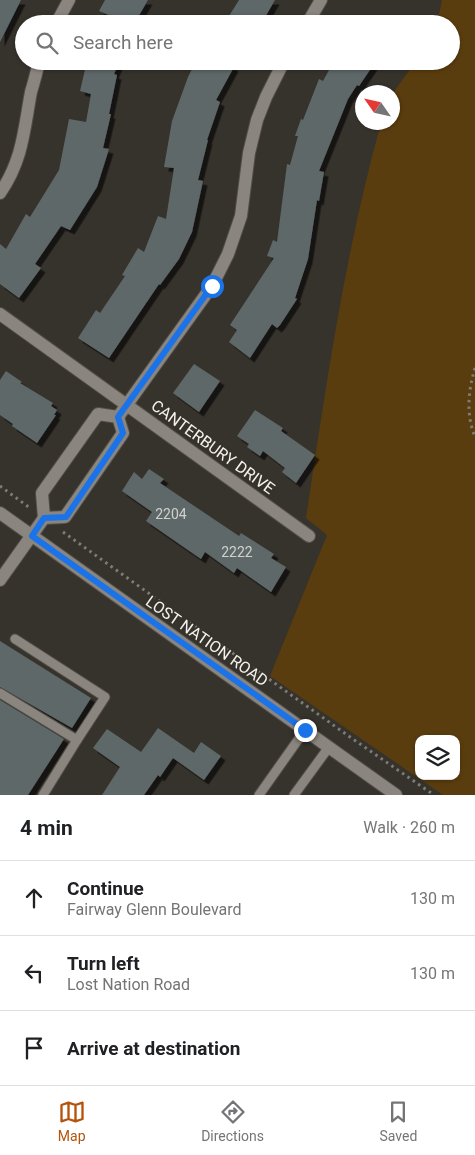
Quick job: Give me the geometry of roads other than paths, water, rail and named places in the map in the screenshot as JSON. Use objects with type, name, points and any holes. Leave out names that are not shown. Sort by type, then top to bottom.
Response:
[{"type":"street","points":[[61,15],[69,0]]},
{"type":"street","points":[[312,15],[321,0]]},
{"type":"street","points":[[0,193],[7,183],[19,157],[37,70]]},
{"type":"street","points":[[118,417],[212,286],[228,254],[241,216],[249,154],[257,120],[280,70]]},
{"type":"street","name":"CANTERBURY DRIVE","points":[[0,314],[309,536]]},
{"type":"street","points":[[0,580],[44,518],[42,493],[98,414],[118,417]]},
{"type":"street","points":[[44,518],[66,517],[123,433],[118,417]]},
{"type":"street","name":"LOST NATION ROAD","points":[[0,513],[396,795]]},
{"type":"lane","points":[[15,639],[105,697],[76,740],[43,795]]},
{"type":"lane","points":[[0,693],[76,740]]},
{"type":"lane","points":[[259,795],[305,730]]},
{"type":"lane","points":[[294,795],[329,747]]}]
